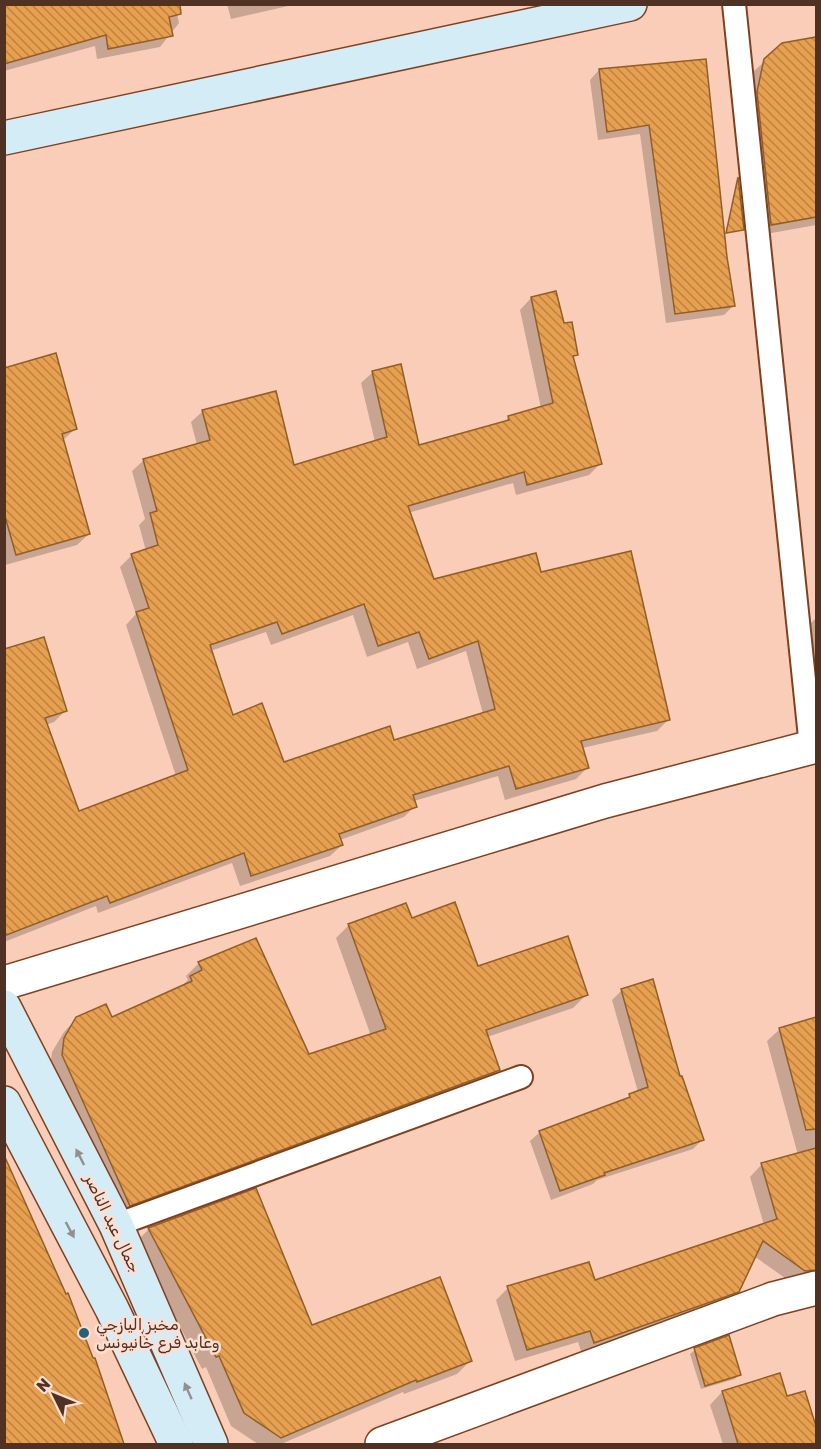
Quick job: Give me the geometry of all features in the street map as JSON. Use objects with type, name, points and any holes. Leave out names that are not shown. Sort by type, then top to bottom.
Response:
[{"type":"main road","points":[[4,138],[630,4]]},
{"type":"main road","name":"جمال عبد الناصر","points":[[9,1026],[116,1225],[212,1444]]},
{"type":"main road","points":[[4,1103],[112,1309],[176,1444]]},
{"type":"street","points":[[4,983],[604,801],[814,746]]},
{"type":"street","points":[[382,1444],[774,1299],[816,1288]]},
{"type":"lane","points":[[734,4],[814,746]]},
{"type":"lane","points":[[116,1225],[521,1077]]},
{"type":"building","points":[[4,4],[180,4],[181,14],[169,17],[173,36],[108,49],[106,35],[4,64]]},
{"type":"building","points":[[816,37],[816,217],[771,225],[757,92],[764,59],[782,43]]},
{"type":"building","points":[[706,59],[727,257],[735,306],[675,314],[649,125],[607,132],[599,69]]},
{"type":"building","points":[[738,177],[744,230],[726,233]]},
{"type":"building","points":[[556,291],[564,323],[572,322],[578,355],[573,356],[602,464],[527,485],[524,472],[408,506],[434,579],[536,553],[541,572],[631,551],[670,720],[581,741],[589,768],[516,789],[509,766],[413,795],[417,807],[339,834],[343,845],[251,876],[244,853],[110,903],[107,896],[4,936],[4,649],[44,637],[67,711],[45,718],[79,811],[188,770],[136,612],[149,608],[131,554],[158,545],[150,513],[157,511],[143,459],[210,440],[202,410],[276,391],[294,465],[387,437],[372,371],[401,364],[419,445],[509,420],[508,416],[553,403],[531,297]],"holes":[[[364,604],[378,646],[419,632],[429,659],[478,641],[495,709],[394,740],[390,726],[284,762],[262,703],[233,715],[210,645],[277,622],[282,634]]]},
{"type":"building","points":[[56,353],[77,429],[62,434],[90,534],[16,555],[4,513],[4,368]]},
{"type":"building","points":[[455,902],[478,966],[568,936],[588,995],[486,1030],[500,1070],[130,1206],[62,1055],[64,1038],[76,1017],[106,1004],[112,1017],[192,981],[190,976],[202,970],[198,962],[256,938],[309,1054],[386,1029],[348,924],[406,903],[412,918]]},
{"type":"building","points":[[653,979],[680,1076],[682,1076],[704,1140],[604,1173],[605,1175],[560,1191],[539,1131],[630,1097],[629,1094],[648,1087],[621,989]]},
{"type":"building","points":[[816,1017],[816,1129],[806,1130],[779,1028]]},
{"type":"building","points":[[816,1148],[816,1270],[805,1271],[763,1241],[739,1292],[594,1343],[590,1331],[527,1350],[507,1286],[589,1262],[595,1280],[777,1219],[761,1163]]},
{"type":"building","points":[[4,1155],[66,1294],[68,1293],[93,1358],[95,1358],[124,1444],[4,1444]]},
{"type":"building","points":[[256,1188],[312,1325],[440,1277],[472,1361],[417,1382],[416,1380],[281,1438],[244,1413],[219,1356],[216,1357],[148,1228]]},
{"type":"building","points":[[729,1335],[741,1375],[705,1386],[694,1348]]},
{"type":"building","points":[[780,1373],[787,1396],[805,1391],[816,1426],[816,1444],[738,1444],[722,1391]]},
{"type":"place","name":"مخبز اليازجي وعابد فرع خانيونس","points":[[84,1333]]}]
